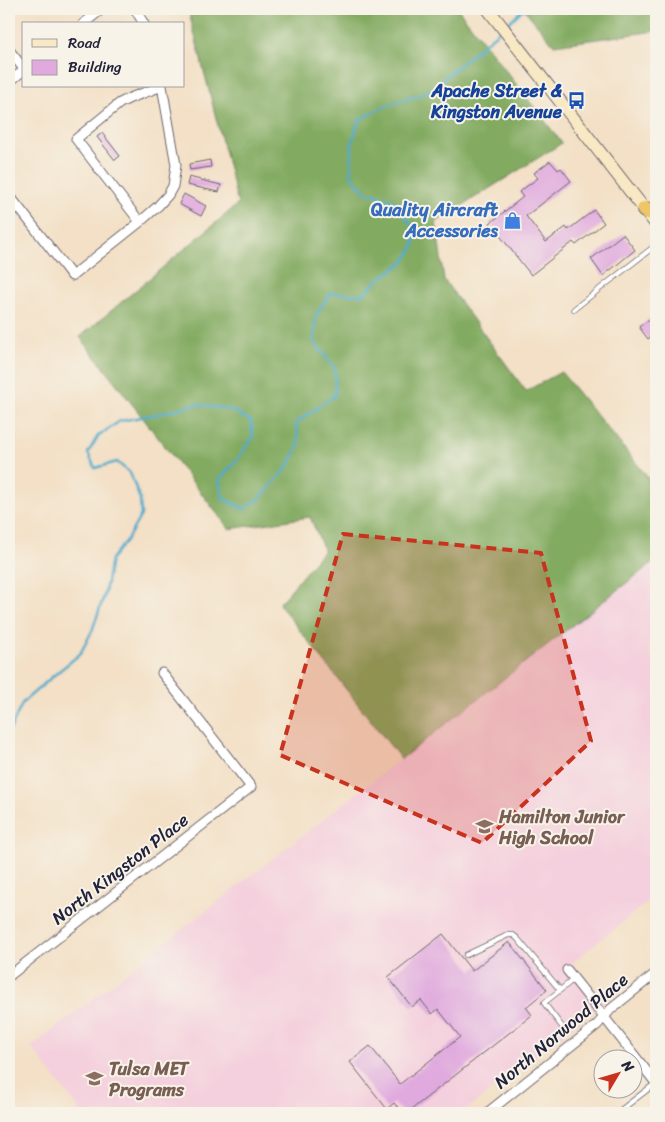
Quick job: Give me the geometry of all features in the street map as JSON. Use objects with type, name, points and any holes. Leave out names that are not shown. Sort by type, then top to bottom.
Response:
[{"type":"main road","points":[[488,9],[650,211],[656,224]]},
{"type":"street","points":[[134,9],[143,22]]},
{"type":"street","points":[[84,22],[95,11]]},
{"type":"street","points":[[9,50],[22,67]]},
{"type":"street","points":[[9,82],[22,72]]},
{"type":"street","points":[[140,222],[76,139],[120,103],[157,88]]},
{"type":"street","points":[[9,195],[72,276],[158,206],[173,186],[176,165],[162,88]]},
{"type":"street","name":"North Kingston Place","points":[[9,976],[251,787],[162,674]]},
{"type":"street","points":[[566,970],[656,1083]]},
{"type":"street","name":"North Norwood Place","points":[[488,1113],[597,1026],[612,1009],[656,973]]},
{"type":"lane","points":[[574,309],[656,245]]},
{"type":"lane","points":[[466,955],[508,935],[513,935],[560,990]]},
{"type":"lane","points":[[566,1032],[544,1003],[574,979]]},
{"type":"lane","points":[[618,1113],[656,1083]]},
{"type":"highlighted area","points":[[343,534],[541,553],[591,741],[482,843],[280,755]]},
{"type":"shaded area","name":"Hamilton Junior High School","points":[[656,560],[656,634],[648,649],[656,672],[656,895],[572,963],[604,1003],[462,1113],[77,1113],[80,1110],[31,1047]]},
{"type":"green space","points":[[188,9],[458,9],[562,143],[436,222],[444,280],[526,391],[561,372],[656,487],[656,560],[401,759],[279,604],[324,550],[310,517],[229,529],[80,337],[238,204]]},
{"type":"green space","points":[[524,9],[656,9],[656,31],[554,45]]},
{"type":"building","points":[[102,133],[120,156],[115,160],[97,137]]},
{"type":"building","points":[[210,160],[211,167],[190,170],[189,164]]},
{"type":"building","name":"Quality Aircraft Accessories","points":[[550,161],[558,170],[561,168],[571,181],[526,216],[546,242],[566,227],[568,230],[594,210],[604,223],[576,245],[573,242],[531,275],[490,223],[523,197],[519,192],[538,178],[534,173]]},
{"type":"building","points":[[189,177],[221,185],[219,192],[187,185]]},
{"type":"building","points":[[184,194],[206,206],[201,216],[179,204]]},
{"type":"building","points":[[623,234],[635,250],[603,276],[591,259]]},
{"type":"building","points":[[656,314],[656,332],[648,339],[639,327]]},
{"type":"building","points":[[443,934],[472,971],[509,942],[547,990],[526,1007],[532,1015],[407,1113],[403,1113],[394,1103],[387,1109],[350,1062],[370,1046],[400,1084],[460,1037],[438,1009],[432,1014],[421,1000],[412,1007],[388,977]]},
{"type":"waterway","points":[[505,26],[522,10],[529,9]]},
{"type":"waterway","points":[[9,732],[23,702],[80,654],[92,631],[105,593],[111,559],[128,538],[141,515],[140,499],[130,473],[117,462],[95,468],[88,453],[98,436],[120,421],[196,404],[231,410],[251,421],[253,437],[235,463],[219,479],[223,499],[244,509],[258,500],[287,468],[299,445],[296,423],[335,395],[335,368],[314,342],[316,315],[331,293],[362,295],[379,279],[404,262],[414,246],[414,228],[391,199],[365,192],[351,175],[352,143],[359,120],[383,107],[428,92],[499,31]]},
{"type":"place","name":"Apache Street & Kingston Avenue","points":[[576,101]]},
{"type":"place","name":"Quality Aircraft Accessories","points":[[512,220]]},
{"type":"place","name":"Hamilton Junior High School","points":[[485,827]]},
{"type":"place","name":"Tulsa MET Programs","points":[[95,1079]]}]
